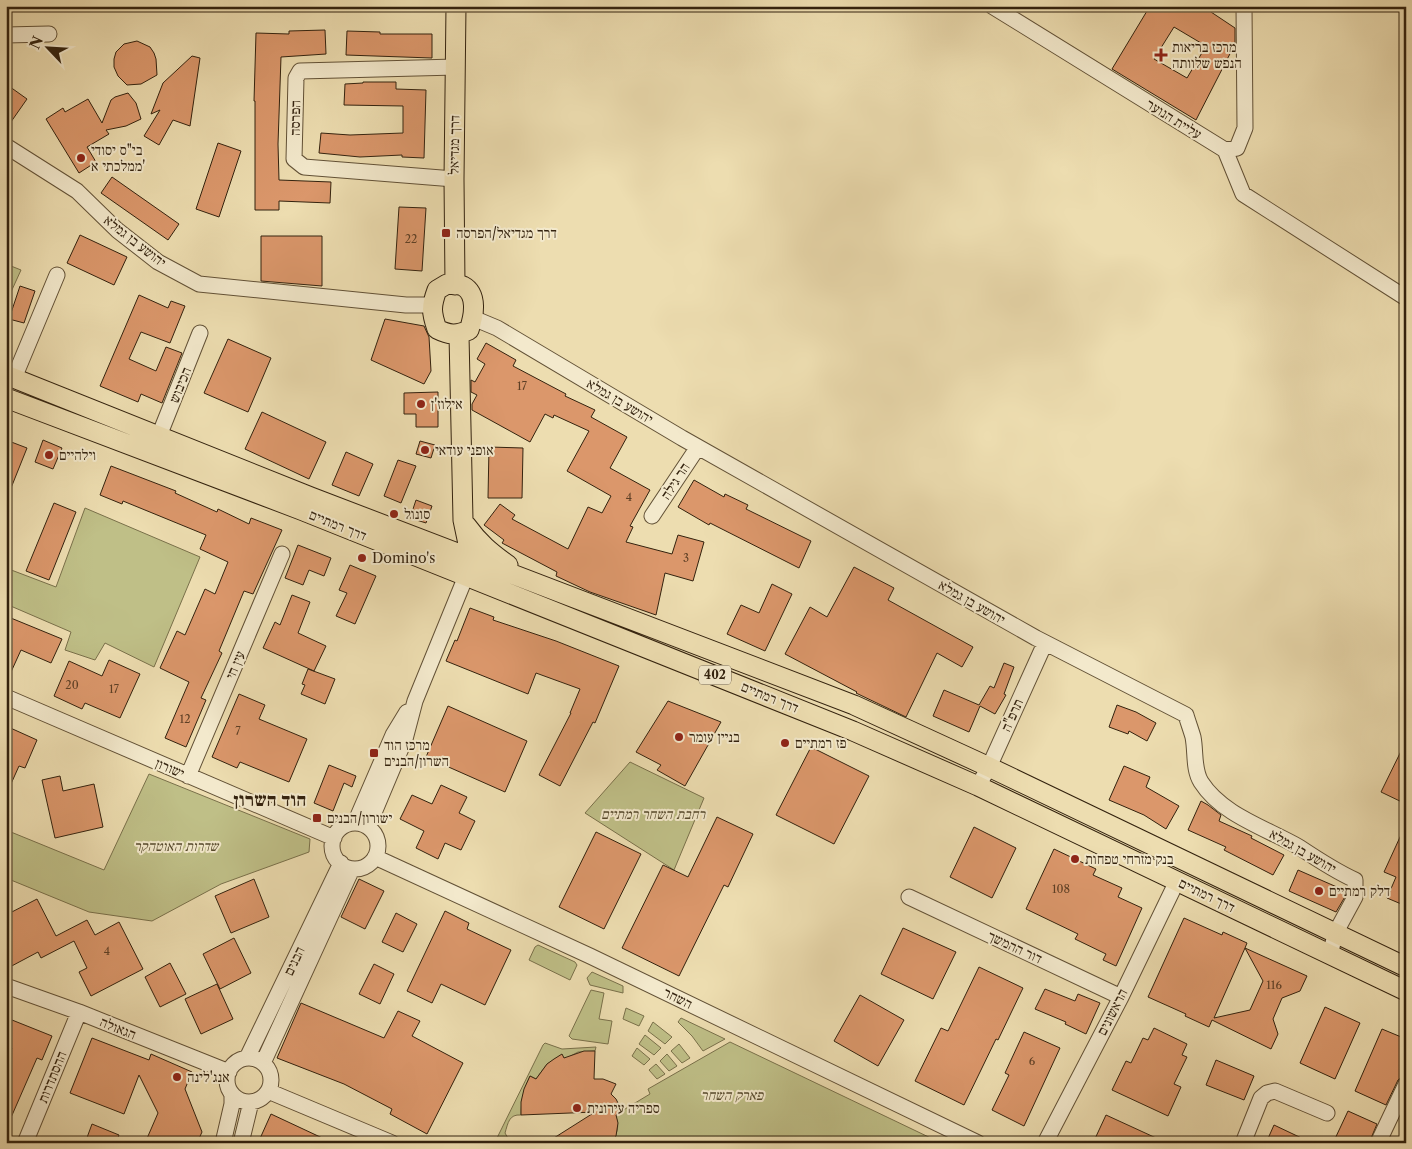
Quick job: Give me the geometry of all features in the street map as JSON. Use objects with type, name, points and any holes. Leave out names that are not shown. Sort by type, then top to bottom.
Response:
[{"type":"main road","name":"דרך מגדיאל","points":[[455,285],[456,6]]},
{"type":"main road","points":[[447,284],[455,285],[461,285],[470,291],[472,298],[473,318],[469,330],[459,335],[447,334],[437,328],[432,305],[437,290],[447,284]]},
{"type":"main road","points":[[459,335],[463,520],[469,567]]},
{"type":"main road","name":"דרך רמתיים","points":[[10,377],[311,497],[425,540],[469,567],[529,580],[854,705],[989,767],[1406,966]]},
{"type":"main road","name":"דרך רמתיים","points":[[6,398],[301,510],[469,567],[853,730],[978,786],[1406,991]]},
{"type":"main road","points":[[425,540],[444,541],[460,535],[463,520]]},
{"type":"main road","points":[[463,520],[477,540],[491,553],[529,580]]},
{"type":"street","name":"עליית הנוער","points":[[992,6],[1224,150]]},
{"type":"street","points":[[1244,6],[1245,128],[1237,148],[1224,150],[1243,194],[1406,298]]},
{"type":"street","points":[[6,35],[49,34]]},
{"type":"street","name":"הפרסה","points":[[454,179],[304,167],[294,159],[294,150],[296,78],[300,71],[456,67]]},
{"type":"street","name":"יהושע בן גמלא","points":[[6,146],[77,191],[118,230],[158,262],[199,284],[396,304],[432,305]]},
{"type":"street","points":[[10,377],[57,275]]},
{"type":"street","name":"יהושע בן גמלא","points":[[473,318],[497,328],[698,447],[1045,643],[1186,715],[1193,738],[1195,762],[1200,780],[1211,795],[1231,811],[1355,880],[1355,897],[1336,932],[1330,954]]},
{"type":"street","name":"הכיבוש","points":[[159,436],[200,333]]},
{"type":"street","name":"הר גילה","points":[[652,516],[698,447]]},
{"type":"street","name":"עין חי","points":[[188,776],[282,554]]},
{"type":"street","points":[[361,825],[405,738],[414,700],[469,567]]},
{"type":"street","name":"תרפ\"ה","points":[[978,786],[989,767],[1045,643]]},
{"type":"street","name":"ישורון","points":[[6,696],[334,838]]},
{"type":"street","points":[[361,825],[375,834],[378,841],[378,850],[375,857],[365,866],[346,866],[335,858],[331,845],[342,827],[361,825]]},
{"type":"street","name":"השחר","points":[[375,857],[590,956],[978,1143]]},
{"type":"street","name":"הבנים","points":[[247,1058],[346,866]]},
{"type":"street","name":"הבנים","points":[[264,1063],[346,866]]},
{"type":"street","name":"הראשונים","points":[[1045,1143],[1121,997],[1177,881]]},
{"type":"street","name":"דור ההמשך","points":[[909,897],[1121,997]]},
{"type":"street","name":"הגאולה","points":[[6,986],[78,1012],[229,1072]]},
{"type":"street","name":"ההסתדרות","points":[[25,1143],[78,1012]]},
{"type":"street","points":[[223,1143],[232,1104],[232,1094],[228,1083],[229,1072],[236,1062],[247,1058],[264,1063],[271,1076],[271,1084],[264,1096],[251,1102],[237,1098],[232,1094]]},
{"type":"street","points":[[1378,1143],[1406,1084]]},
{"type":"street","points":[[268,1091],[392,1143]]},
{"type":"street","points":[[1243,1143],[1261,1098],[1267,1093],[1274,1091],[1327,1113]]},
{"type":"street","points":[[241,1143],[251,1102]]},
{"type":"green space","points":[[6,264],[21,270],[6,303]]},
{"type":"green space","points":[[85,508],[200,557],[154,667],[105,643],[95,660],[65,650],[71,632],[6,604],[6,568],[56,587]]},
{"type":"green space","name":"רחבת השחר רמתיים","points":[[630,762],[704,798],[674,870],[585,813]]},
{"type":"green space","name":"שדרות האוטהקר","points":[[149,774],[310,839],[309,852],[221,884],[152,921],[89,912],[6,878],[6,830],[104,870]]},
{"type":"green space","points":[[538,945],[575,962],[577,965],[570,980],[529,960],[535,947]]},
{"type":"green space","points":[[592,972],[623,986],[623,993],[590,985],[587,978]]},
{"type":"green space","points":[[591,990],[604,993],[599,1019],[612,1021],[608,1044],[572,1039],[569,1036]]},
{"type":"green space","points":[[626,1008],[644,1016],[639,1026],[623,1019]]},
{"type":"green space","points":[[681,1018],[725,1039],[703,1051],[678,1022]]},
{"type":"green space","points":[[653,1022],[672,1037],[665,1044],[648,1031]]},
{"type":"green space","points":[[645,1035],[661,1048],[654,1055],[639,1044]]},
{"type":"green space","name":"פארק השחר","points":[[730,1042],[937,1141],[937,1143],[609,1143],[617,1130],[615,1115],[650,1094],[648,1089]]},
{"type":"green space","points":[[545,1043],[562,1049],[596,1047],[595,1051],[578,1052],[565,1059],[562,1055],[547,1064],[536,1079],[530,1076],[523,1095],[521,1115],[511,1118],[505,1133],[509,1140],[514,1143],[502,1143],[496,1140]]},
{"type":"green space","points":[[679,1044],[690,1058],[682,1063],[671,1051]]},
{"type":"green space","points":[[637,1048],[650,1059],[644,1065],[632,1056]]},
{"type":"green space","points":[[667,1054],[677,1066],[669,1071],[660,1061]]},
{"type":"green space","points":[[656,1064],[665,1074],[657,1079],[649,1070]]},
{"type":"building","points":[[1150,6],[1202,6],[1235,28],[1235,44],[1196,120],[1112,69]],"holes":[[[1174,27],[1206,46],[1187,78],[1154,59]]]},
{"type":"building","points":[[325,30],[326,54],[281,57],[278,144],[279,180],[331,182],[330,203],[279,201],[279,210],[255,210],[254,101],[256,33],[289,34],[289,31]]},
{"type":"building","points":[[347,31],[380,32],[380,34],[432,34],[432,58],[346,55]]},
{"type":"building","points":[[137,41],[150,47],[154,53],[157,75],[141,84],[127,85],[118,76],[114,67],[114,59],[116,52],[124,44]]},
{"type":"building","points":[[192,56],[200,58],[190,126],[173,120],[159,145],[144,136],[160,110],[151,114],[163,83]]},
{"type":"building","points":[[396,82],[396,89],[426,90],[424,158],[402,157],[402,155],[360,157],[319,153],[321,133],[350,135],[403,133],[403,106],[344,105],[345,84]]},
{"type":"building","points":[[6,84],[27,99],[6,129]]},
{"type":"building","points":[[128,93],[136,103],[141,119],[126,126],[106,130],[109,134],[87,147],[96,162],[79,173],[46,119],[63,108],[65,112],[88,99],[102,123],[111,100]]},
{"type":"building","points":[[218,143],[241,151],[219,217],[196,209]]},
{"type":"building","points":[[112,177],[179,224],[168,240],[101,193]]},
{"type":"building","points":[[399,207],[426,208],[422,271],[395,269]]},
{"type":"building","points":[[80,235],[127,257],[114,285],[67,263]]},
{"type":"building","points":[[261,236],[322,236],[322,286],[261,281]]},
{"type":"building","points":[[20,286],[35,291],[24,323],[9,319]]},
{"type":"building","points":[[139,295],[168,308],[171,301],[185,306],[170,343],[141,332],[129,359],[156,371],[166,347],[182,353],[162,403],[141,394],[138,402],[100,386]]},
{"type":"building","points":[[385,319],[424,326],[429,337],[431,371],[424,384],[371,360]]},
{"type":"building","points":[[228,339],[271,358],[248,412],[204,393]]},
{"type":"building","points":[[486,343],[516,360],[513,366],[566,394],[565,396],[595,410],[591,417],[627,437],[610,468],[650,490],[630,526],[633,527],[626,542],[672,554],[678,535],[704,542],[693,581],[665,573],[656,615],[590,592],[556,576],[557,572],[502,543],[504,540],[484,525],[500,504],[515,515],[512,519],[568,549],[588,507],[602,513],[611,496],[567,471],[589,431],[554,415],[553,418],[545,414],[530,442],[472,410],[472,404],[477,395],[471,392],[471,380],[475,382],[485,364],[477,359]]},
{"type":"building","name":"אילוז'ן","points":[[438,392],[438,427],[416,427],[416,414],[404,414],[404,393]]},
{"type":"building","points":[[262,412],[326,442],[309,479],[245,449]]},
{"type":"building","points":[[6,440],[27,448],[7,498],[6,498]]},
{"type":"building","points":[[43,440],[62,448],[53,469],[35,462]]},
{"type":"building","name":"אופני עודאי","points":[[420,441],[435,445],[431,458],[416,454]]},
{"type":"building","points":[[489,447],[523,448],[522,498],[488,498]]},
{"type":"building","points":[[346,452],[373,464],[359,496],[332,485]]},
{"type":"building","points":[[398,460],[416,466],[401,503],[384,496]]},
{"type":"building","points":[[111,466],[176,491],[175,493],[217,512],[218,509],[249,524],[251,518],[282,530],[253,594],[244,591],[219,651],[222,653],[201,698],[206,700],[186,747],[165,738],[189,682],[160,668],[177,631],[185,635],[205,589],[215,594],[228,562],[200,549],[206,535],[123,501],[122,504],[100,495]]},
{"type":"building","points":[[694,480],[724,497],[725,494],[748,505],[746,509],[811,541],[799,568],[710,523],[709,525],[678,507]]},
{"type":"building","points":[[416,500],[432,506],[426,523],[410,518]]},
{"type":"building","points":[[54,503],[76,512],[49,580],[26,571]]},
{"type":"building","points":[[298,545],[331,558],[324,576],[309,570],[303,585],[285,578]]},
{"type":"building","points":[[350,565],[376,576],[355,624],[336,616],[347,593],[339,590]]},
{"type":"building","points":[[854,567],[894,588],[888,600],[973,647],[962,667],[937,653],[906,717],[856,693],[785,654],[810,607],[827,617]]},
{"type":"building","points":[[772,584],[792,594],[765,651],[727,634],[741,605],[759,613]]},
{"type":"building","points":[[292,595],[310,602],[298,633],[326,646],[314,671],[263,648],[275,622],[280,625]]},
{"type":"building","points":[[470,608],[494,617],[493,620],[556,641],[619,666],[595,723],[593,722],[560,786],[539,775],[571,713],[580,689],[536,673],[528,694],[446,661],[455,640],[457,641]]},
{"type":"building","points":[[6,616],[62,639],[51,663],[21,650],[6,683]]},
{"type":"building","points":[[109,660],[140,674],[120,718],[85,703],[82,709],[54,696],[69,661],[102,676]]},
{"type":"building","points":[[1004,663],[1014,667],[1004,694],[1006,695],[995,714],[980,706],[969,732],[933,716],[944,690],[979,705],[990,686],[994,688]]},
{"type":"building","points":[[308,669],[335,679],[325,704],[301,694],[305,685],[302,684]]},
{"type":"building","points":[[239,694],[265,705],[259,719],[307,739],[289,782],[240,762],[237,768],[212,757]]},
{"type":"building","name":"בניין עומר","points":[[668,701],[721,722],[685,786],[657,770],[661,765],[636,752]]},
{"type":"building","points":[[1117,705],[1136,712],[1156,723],[1147,741],[1129,731],[1128,734],[1109,727]]},
{"type":"building","points":[[448,706],[527,741],[505,792],[426,757]]},
{"type":"building","points":[[6,726],[37,740],[25,768],[19,766],[6,795]]},
{"type":"building","points":[[1406,741],[1406,804],[1381,792]]},
{"type":"building","points":[[811,747],[869,776],[834,844],[776,815]]},
{"type":"building","points":[[329,765],[356,776],[352,787],[344,783],[333,811],[314,803]]},
{"type":"building","points":[[1124,766],[1150,777],[1146,787],[1179,806],[1166,829],[1144,815],[1109,800]]},
{"type":"building","points":[[60,776],[63,791],[94,784],[103,827],[55,838],[42,780]]},
{"type":"building","points":[[441,785],[467,797],[459,813],[475,821],[461,850],[445,843],[438,859],[416,848],[424,831],[400,819],[412,795],[432,804]]},
{"type":"building","points":[[1201,801],[1221,815],[1219,821],[1252,836],[1251,838],[1284,855],[1273,875],[1224,850],[1226,847],[1188,830]]},
{"type":"building","points":[[717,817],[753,834],[728,887],[724,885],[679,976],[622,948],[663,865],[688,877]]},
{"type":"building","points":[[1406,824],[1406,906],[1387,898],[1396,877],[1384,872]]},
{"type":"building","points":[[974,827],[1016,848],[992,898],[950,877]]},
{"type":"building","points":[[596,832],[641,854],[604,929],[559,907]]},
{"type":"building","points":[[1054,849],[1096,869],[1093,875],[1122,888],[1118,897],[1142,908],[1116,966],[1103,960],[1106,954],[1075,939],[1078,934],[1026,909]]},
{"type":"building","name":"דלק רמתיים","points":[[1298,870],[1346,891],[1346,895],[1336,912],[1289,891]]},
{"type":"building","points":[[254,879],[269,917],[231,933],[215,896]]},
{"type":"building","points":[[359,879],[384,891],[365,929],[341,917]]},
{"type":"building","points":[[37,899],[56,936],[87,920],[95,935],[119,922],[143,969],[91,996],[79,972],[87,968],[74,941],[41,958],[38,952],[6,969],[6,915]]},
{"type":"building","points":[[445,911],[469,923],[467,929],[511,950],[485,1005],[441,984],[432,1003],[407,991]]},
{"type":"building","points":[[396,913],[417,924],[403,952],[382,942]]},
{"type":"building","points":[[1184,918],[1222,935],[1223,932],[1247,943],[1245,948],[1307,976],[1300,991],[1282,998],[1273,1019],[1278,1034],[1271,1049],[1212,1020],[1209,1027],[1185,1016],[1186,1014],[1148,997]],"holes":[[[1245,948],[1263,981],[1250,1010],[1214,1018]]]},
{"type":"building","points":[[903,928],[956,952],[933,999],[881,974]]},
{"type":"building","points":[[234,938],[251,973],[220,989],[203,954]]},
{"type":"building","points":[[170,963],[186,994],[160,1007],[145,977]]},
{"type":"building","points":[[374,964],[394,974],[380,1004],[359,994]]},
{"type":"building","points":[[979,967],[1023,988],[964,1105],[915,1081],[941,1028],[948,1031]]},
{"type":"building","points":[[217,984],[233,1019],[201,1034],[185,999]]},
{"type":"building","points":[[1045,989],[1075,1001],[1078,994],[1100,1003],[1086,1034],[1065,1024],[1066,1022],[1035,1009]]},
{"type":"building","points":[[860,995],[904,1020],[878,1066],[834,1041]]},
{"type":"building","points":[[301,1003],[384,1038],[398,1011],[420,1021],[412,1036],[463,1063],[427,1134],[390,1114],[392,1109],[344,1084],[277,1058]]},
{"type":"building","points":[[1325,1007],[1360,1023],[1335,1079],[1300,1063]]},
{"type":"building","points":[[12,1020],[52,1036],[42,1060],[37,1058],[6,1129],[6,1061],[12,1048],[6,1046],[6,1034]]},
{"type":"building","points":[[1154,1028],[1187,1044],[1182,1055],[1187,1057],[1174,1084],[1181,1087],[1168,1116],[1112,1090],[1126,1061],[1131,1063],[1143,1038],[1148,1040]]},
{"type":"building","points":[[1382,1029],[1406,1039],[1406,1071],[1398,1080],[1386,1105],[1355,1091]]},
{"type":"building","points":[[1024,1032],[1060,1048],[1024,1126],[992,1110],[1009,1075],[1005,1073]]},
{"type":"building","points":[[92,1038],[149,1060],[151,1054],[192,1072],[185,1089],[202,1132],[197,1143],[145,1143],[158,1113],[139,1075],[124,1114],[70,1093]]},
{"type":"building","points":[[584,1051],[595,1051],[594,1079],[603,1079],[616,1084],[611,1094],[622,1111],[616,1115],[618,1123],[616,1136],[609,1143],[546,1143],[595,1112],[521,1115],[524,1089],[530,1076],[536,1079],[547,1064],[554,1059],[562,1054],[564,1058]]},
{"type":"building","points":[[1216,1060],[1254,1076],[1244,1100],[1206,1085]]},
{"type":"building","points":[[1348,1111],[1377,1124],[1369,1143],[1333,1143]]},
{"type":"building","points":[[271,1114],[333,1143],[258,1143]]},
{"type":"building","points":[[1106,1115],[1167,1143],[1093,1143]]},
{"type":"building","points":[[92,1124],[119,1135],[116,1143],[85,1143]]},
{"type":"building","points":[[1274,1125],[1312,1143],[1266,1143]]},
{"type":"place","name":"מרכז בריאות הנפש שלוותה","points":[[1161,55]]},
{"type":"place","name":"בי\"ס יסודי ממלכתי א'","points":[[81,158]]},
{"type":"place","name":"דרך מגדיאל/הפרסה","points":[[446,233]]},
{"type":"place","name":"אילוז'ן","points":[[421,404]]},
{"type":"place","name":"אופני עודאי","points":[[425,450]]},
{"type":"place","name":"וילהיים","points":[[49,455]]},
{"type":"place","name":"סונול","points":[[394,514]]},
{"type":"place","name":"Domino's","points":[[362,558]]},
{"type":"place","name":"בניין עומר","points":[[679,737]]},
{"type":"place","name":"פז רמתיים","points":[[785,743]]},
{"type":"place","name":"מרכז הוד השרון/הבנים","points":[[374,753]]},
{"type":"place","name":"ישורון/הבנים","points":[[317,818]]},
{"type":"place","name":"בנק מזרחי טפחות","points":[[1075,859]]},
{"type":"place","name":"דלק רמתיים","points":[[1319,891]]},
{"type":"place","name":"אנג'לינה","points":[[177,1077]]},
{"type":"place","name":"ספריה עירונית","points":[[577,1108]]},
{"type":"district","name":"הוד השרון","points":[[270,799]]}]
